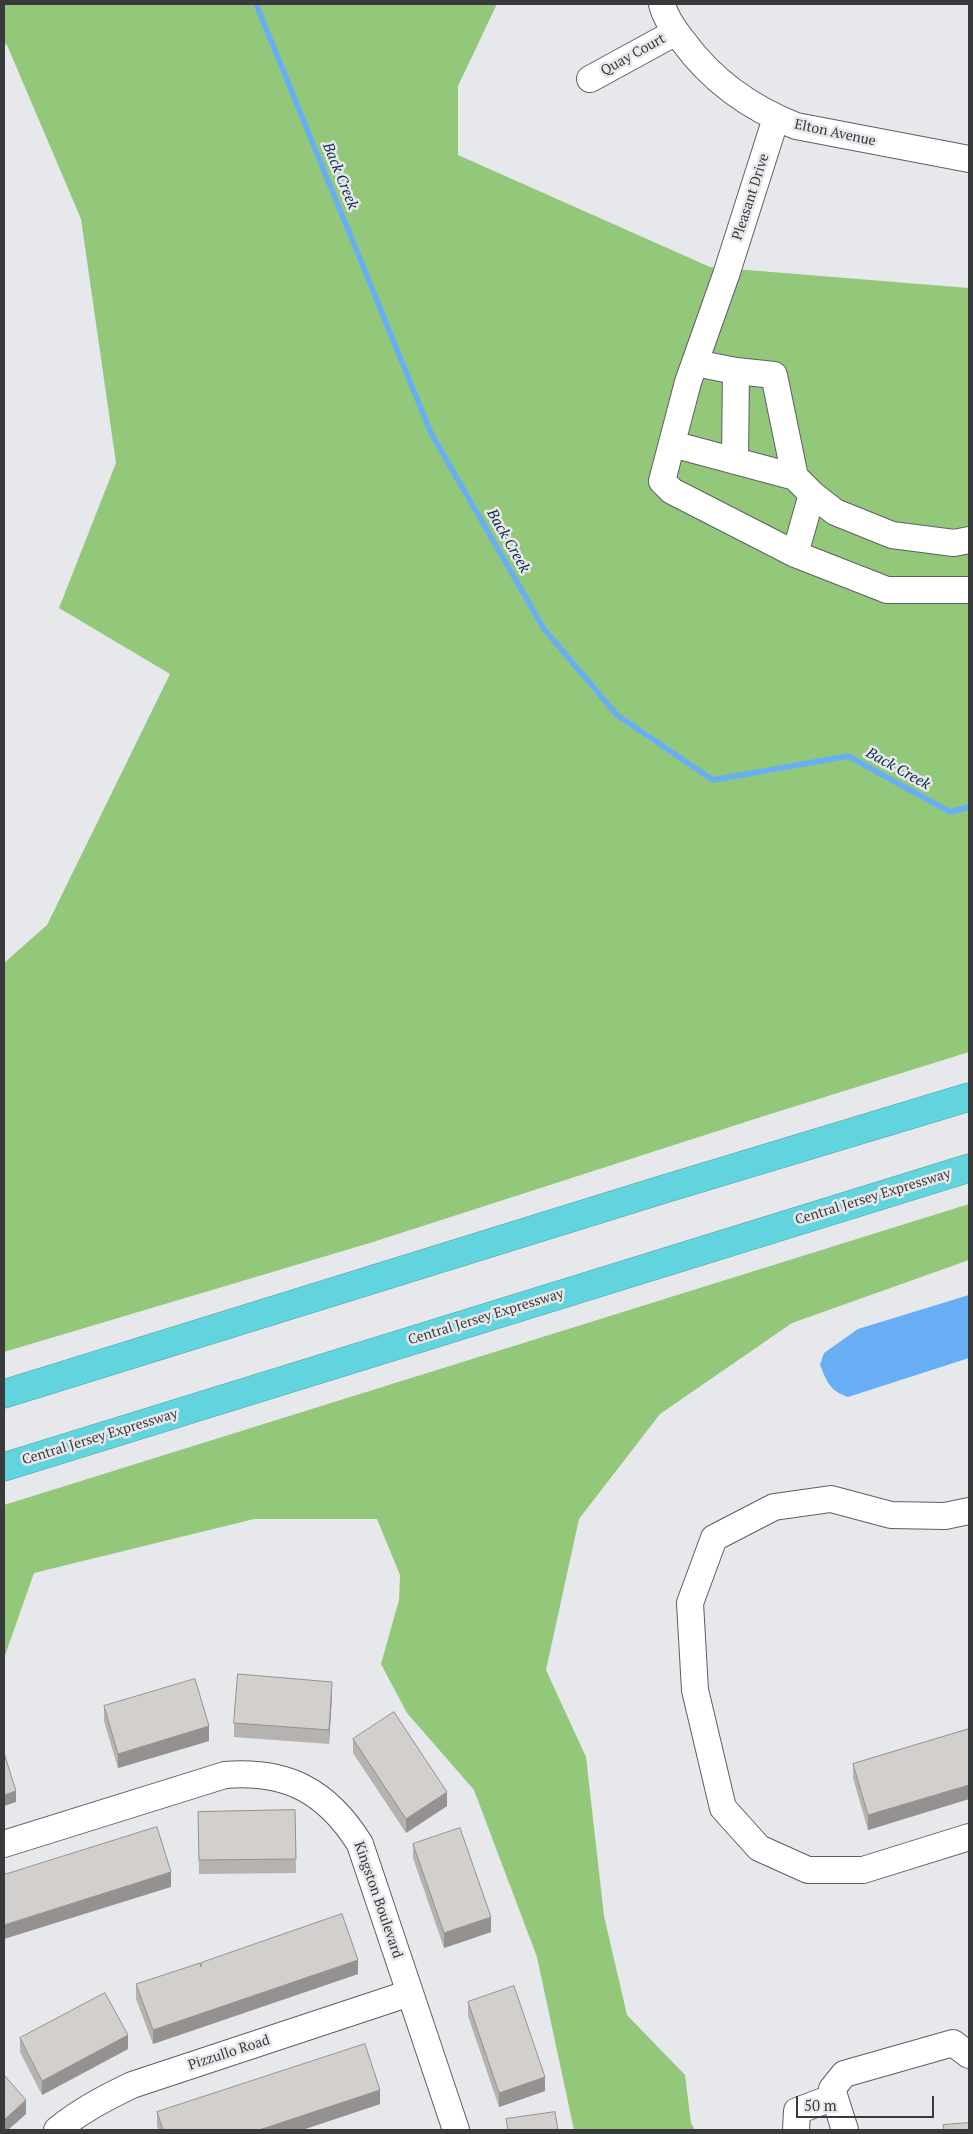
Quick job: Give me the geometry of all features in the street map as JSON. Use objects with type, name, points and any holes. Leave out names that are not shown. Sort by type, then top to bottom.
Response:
[{"type":"highway","points":[[4,1394],[969,1097]]},
{"type":"highway","name":"Central Jersey Expressway","points":[[4,1467],[969,1168]]},
{"type":"street","name":"Elton Avenue","points":[[662,4],[664,12],[676,32],[715,78],[741,98],[776,118],[796,126],[968,152]]},
{"type":"street","name":"Quay Court","points":[[590,79],[676,32]]},
{"type":"street","name":"Pleasant Drive","points":[[776,118],[726,275],[695,363],[662,481],[672,491],[795,554]]},
{"type":"street","points":[[695,363],[736,371],[774,375],[804,486],[795,554],[886,590],[969,590]]},
{"type":"street","points":[[736,371],[736,461]]},
{"type":"street","points":[[672,444],[736,461],[804,486],[835,512],[892,535],[954,543],[969,540]]},
{"type":"street","points":[[969,1511],[945,1516],[891,1515],[831,1499],[774,1507],[714,1538],[690,1603],[695,1690],[723,1808],[759,1848],[808,1870],[863,1870],[969,1837]]},
{"type":"street","name":"Kingston Boulevard","points":[[4,1844],[225,1775],[247,1773],[269,1775],[291,1781],[313,1792],[332,1807],[348,1825],[360,1844],[456,2130]]},
{"type":"street","name":"Pizzullo Road","points":[[57,2130],[100,2100],[132,2085],[410,1993]]},
{"type":"street","points":[[845,2130],[832,2089],[844,2074],[964,2045]]},
{"type":"street","points":[[796,2130],[798,2111],[834,2097]]},
{"type":"green space","points":[[4,4],[497,4],[458,86],[458,155],[710,267],[969,288],[969,1052],[373,1242],[4,1352],[4,963],[47,925],[170,674],[59,608],[116,463],[81,219],[7,45],[4,44]]},
{"type":"green space","points":[[969,1204],[969,1260],[792,1323],[660,1414],[579,1519],[546,1670],[586,1757],[604,1916],[627,2015],[685,2075],[691,2123],[695,2130],[574,2130],[537,1957],[474,1790],[407,1713],[381,1664],[399,1600],[400,1575],[377,1519],[254,1519],[34,1573],[4,1658],[4,1505]]},
{"type":"water","points":[[969,1295],[969,1358],[848,1397],[833,1389],[827,1381],[820,1365],[824,1353],[858,1329]]},
{"type":"building","points":[[238,1674],[332,1682],[329,1730],[234,1723]]},
{"type":"building","points":[[195,1679],[209,1726],[118,1754],[104,1706]]},
{"type":"building","points":[[394,1712],[447,1792],[406,1819],[353,1739]]},
{"type":"building","points":[[969,1729],[969,1785],[868,1815],[853,1764]]},
{"type":"building","points":[[4,1753],[16,1791],[4,1795]]},
{"type":"building","points":[[295,1810],[296,1859],[199,1860],[198,1812]]},
{"type":"building","points":[[157,1827],[171,1872],[4,1925],[4,1875]]},
{"type":"building","points":[[460,1828],[491,1917],[444,1933],[413,1844]]},
{"type":"building","points":[[342,1914],[358,1960],[153,2030],[136,1984],[200,1963],[201,1967],[201,1963]]},
{"type":"building","points":[[514,1986],[545,2077],[499,2093],[468,2002]]},
{"type":"building","points":[[105,1993],[128,2035],[42,2081],[20,2038]]},
{"type":"building","points":[[365,2044],[380,2090],[259,2130],[163,2130],[157,2112]]},
{"type":"building","points":[[4,2075],[26,2100],[4,2120]]},
{"type":"building","points":[[555,2112],[558,2130],[508,2130],[506,2119]]},
{"type":"building","points":[[969,2123],[969,2130],[944,2130],[943,2125]]},
{"type":"waterway","name":"Back Creek","points":[[256,4],[431,433],[544,629],[617,715],[713,780],[848,756],[950,812],[969,807]]}]
